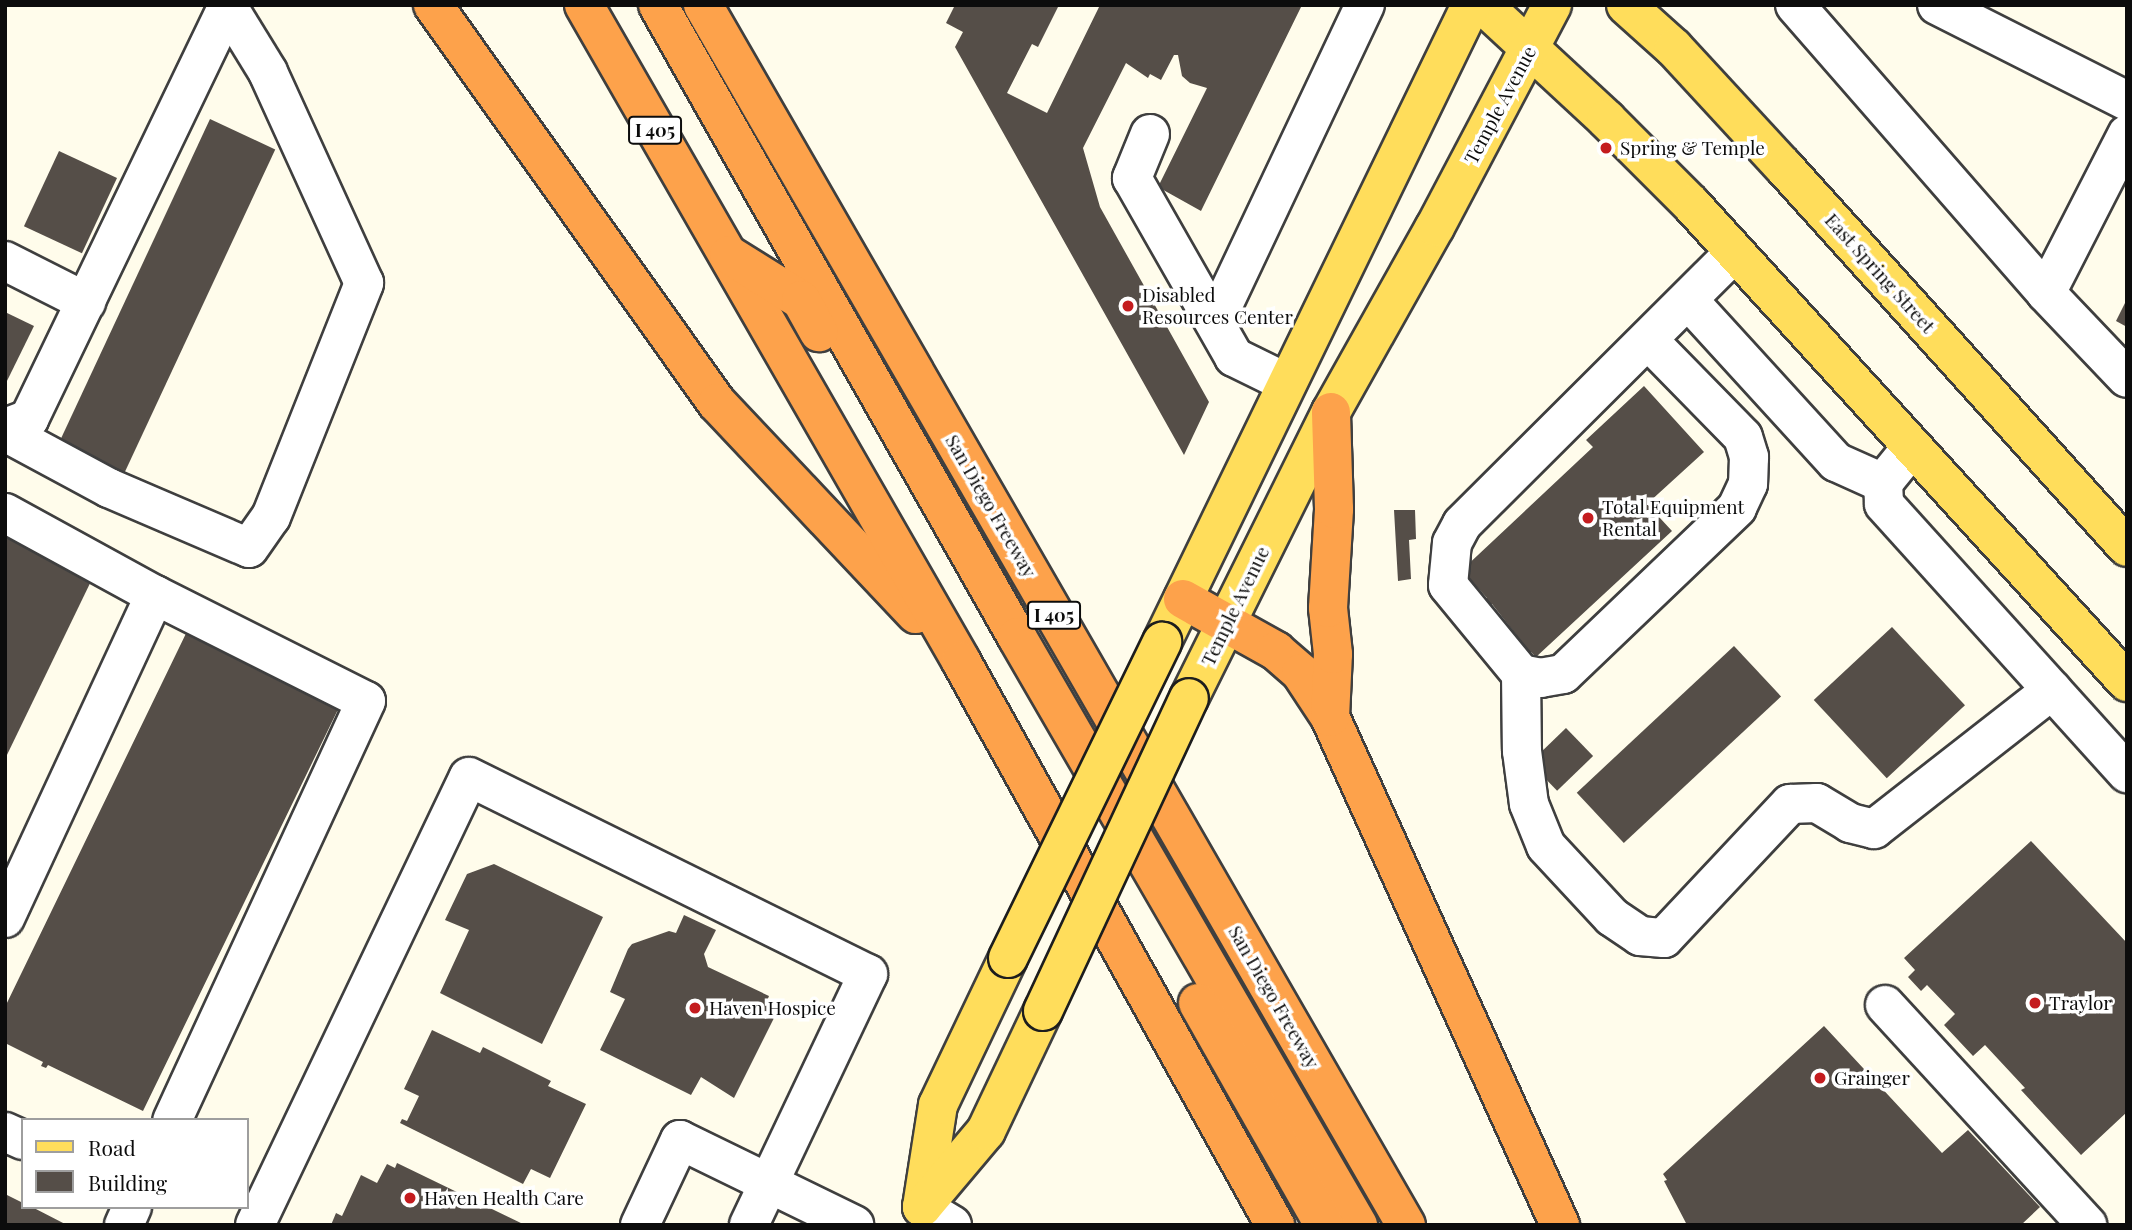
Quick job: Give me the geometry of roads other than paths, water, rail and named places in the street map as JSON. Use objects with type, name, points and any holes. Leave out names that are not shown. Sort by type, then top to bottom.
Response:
[{"type":"highway","points":[[433,5],[717,403],[961,661]]},
{"type":"highway","name":"I 405","points":[[584,5],[961,661],[1275,1225]]},
{"type":"highway","points":[[658,5],[1023,649],[1358,1225]]},
{"type":"highway","name":"San Diego Freeway","points":[[703,5],[1406,1225]]},
{"type":"highway","points":[[727,254],[801,300],[1324,1225]]},
{"type":"highway","points":[[1330,717],[1333,654],[1328,608],[1335,509],[1331,412]]},
{"type":"highway","points":[[1183,599],[1267,644],[1301,673],[1330,717],[1560,1225]]},
{"type":"main road","name":"Temple Avenue","points":[[929,1219],[938,1105],[1471,5]]},
{"type":"main road","points":[[1483,5],[1606,119],[1734,253],[2127,682]]},
{"type":"main road","name":"Temple Avenue","points":[[929,1219],[986,1131],[1189,698],[1331,412],[1435,227],[1552,5]]},
{"type":"main road","name":"East Spring Street","points":[[1626,5],[1674,48],[2127,547]]},
{"type":"lane","points":[[1215,323],[1365,5]]},
{"type":"lane","points":[[1795,5],[2046,293],[2127,378]]},
{"type":"lane","points":[[1937,5],[2127,101]]},
{"type":"lane","points":[[5,430],[29,419],[228,6]]},
{"type":"lane","points":[[5,430],[109,488],[248,548],[271,517],[364,283],[268,72],[228,6]]},
{"type":"lane","points":[[1150,134],[1132,178],[1234,357],[1287,383]]},
{"type":"lane","points":[[2046,293],[2127,135]]},
{"type":"lane","points":[[1734,253],[1689,301],[1462,524],[1452,542],[1448,585],[1521,674],[1522,751],[1529,804],[1546,846],[1612,917],[1640,936],[1664,938],[1790,804],[1817,803],[1850,823],[1874,829],[2052,690]]},
{"type":"lane","points":[[5,261],[86,302]]},
{"type":"lane","points":[[1689,301],[1836,462],[1883,483]]},
{"type":"lane","points":[[1521,674],[1541,678],[1563,674],[1737,508],[1748,484],[1749,457],[1743,437],[1648,341]]},
{"type":"lane","points":[[1912,447],[1883,483],[1884,504],[2127,773]]},
{"type":"lane","points":[[5,513],[155,595],[366,701],[173,1118]]},
{"type":"lane","points":[[5,918],[155,595]]},
{"type":"lane","points":[[255,1225],[469,777],[868,974],[748,1225]]},
{"type":"lane","points":[[1885,1005],[2087,1225]]},
{"type":"lane","points":[[5,1132],[21,1139]]},
{"type":"lane","points":[[640,1225],[680,1140],[854,1225]]},
{"type":"lane","points":[[124,1225],[131,1209]]},
{"type":"place","name":"Spring & Temple","points":[[1606,148]]},
{"type":"place","name":"Disabled Resources Center","points":[[1128,306]]},
{"type":"place","name":"Total Equipment Rental","points":[[1588,518]]},
{"type":"place","name":"Traylor","points":[[2035,1003]]},
{"type":"place","name":"Haven Hospice","points":[[695,1008]]},
{"type":"place","name":"Grainger","points":[[1820,1078]]},
{"type":"place","name":"Haven Health Care","points":[[410,1198]]}]
